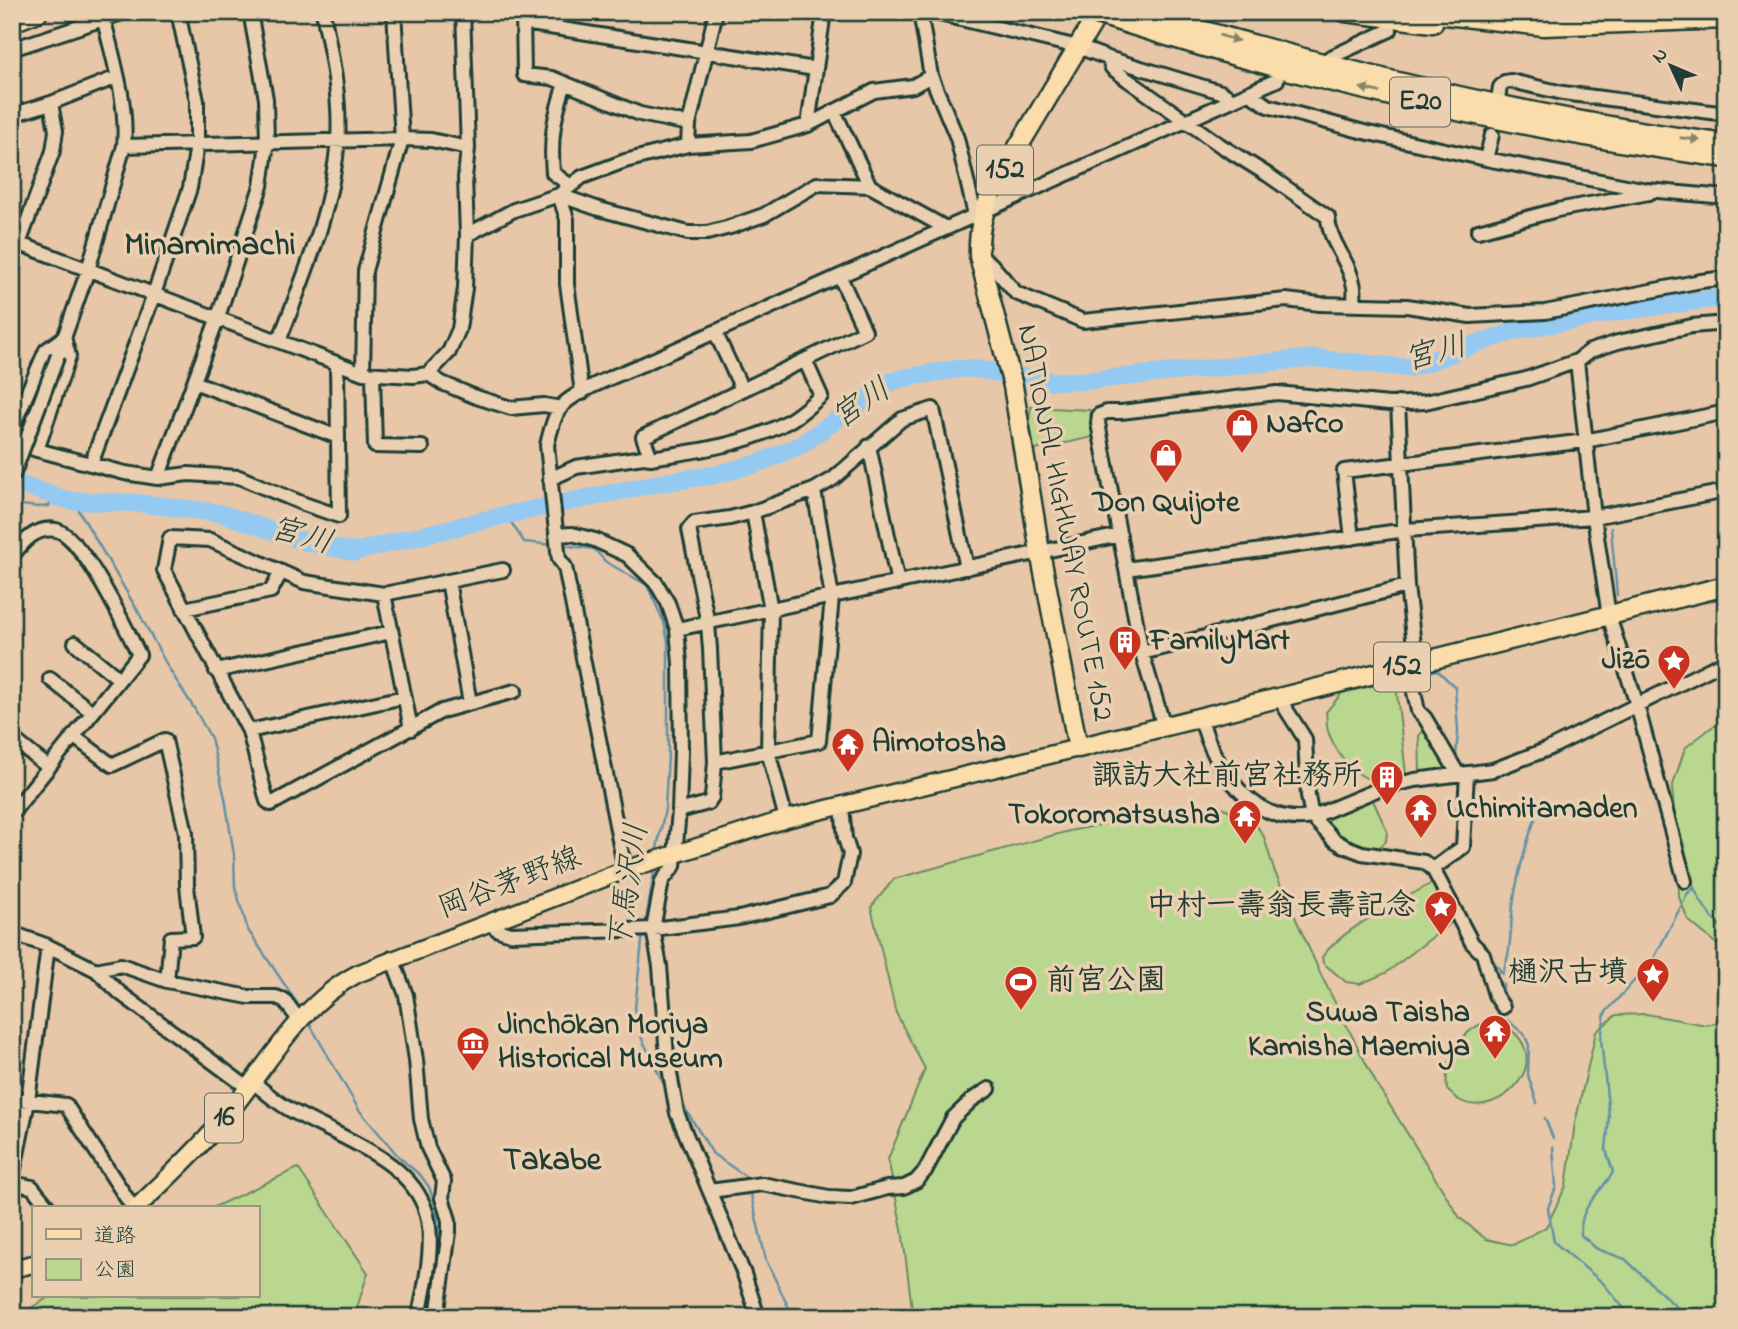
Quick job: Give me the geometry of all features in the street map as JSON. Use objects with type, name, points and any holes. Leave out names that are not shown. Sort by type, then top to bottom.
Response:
[{"type":"highway","points":[[12,22],[38,12]]},
{"type":"highway","name":"E20","points":[[1090,12],[1340,83],[1463,112],[1644,147],[1726,158]]},
{"type":"highway","name":"NATIONAL HIGHWAY ROUTE 152","points":[[1099,12],[979,213],[979,256],[1013,386],[1040,552],[1078,748],[1726,586]]},
{"type":"highway","name":"E20","points":[[1140,12],[1334,67],[1473,100],[1645,133],[1726,144]]},
{"type":"highway","points":[[1345,12],[1503,30],[1536,31],[1544,26]]},
{"type":"highway","points":[[1419,12],[1544,26],[1668,12]]},
{"type":"highway","points":[[1466,12],[1583,20],[1726,19]]},
{"type":"main road","name":"岡谷茅野線","points":[[137,1206],[222,1121],[304,1017],[326,994],[348,979],[393,958],[625,870],[786,819],[1078,748]]},
{"type":"main road","points":[[12,1269],[32,1264]]},
{"type":"street","points":[[12,50],[103,15],[125,12]]},
{"type":"street","points":[[91,464],[190,188],[197,145],[197,101],[178,12]]},
{"type":"street","points":[[158,478],[218,317],[261,186],[267,144],[266,99],[250,12]]},
{"type":"street","points":[[279,341],[318,238],[330,196],[338,139],[336,86],[323,12]]},
{"type":"street","points":[[394,12],[402,139],[365,271],[368,374],[375,446],[422,447]]},
{"type":"street","points":[[428,374],[449,352],[459,328],[465,288],[468,148],[463,12]]},
{"type":"street","points":[[688,145],[688,124],[716,12]]},
{"type":"street","points":[[807,125],[824,12]]},
{"type":"street","points":[[920,12],[931,76],[957,138],[979,213]]},
{"type":"street","points":[[931,12],[1078,47],[1221,92],[1233,100]]},
{"type":"street","points":[[12,478],[88,270],[124,146],[124,108],[103,15]]},
{"type":"street","points":[[688,124],[640,114],[552,78],[524,75],[524,18],[815,69]]},
{"type":"street","points":[[1329,58],[1390,30]]},
{"type":"street","points":[[1108,58],[1112,68],[1328,217],[1329,231],[1354,287],[1354,304]]},
{"type":"street","points":[[467,235],[514,210],[559,195],[582,177],[625,161],[688,145],[751,141],[807,125],[874,91],[913,86],[931,76]]},
{"type":"street","points":[[12,115],[117,77]]},
{"type":"street","points":[[625,870],[565,567],[559,559],[556,539],[547,445],[550,430],[561,408],[582,393],[715,332],[1277,80]]},
{"type":"street","points":[[1498,99],[1500,87],[1511,81],[1563,93],[1726,114]]},
{"type":"street","points":[[565,83],[554,117],[550,144],[553,173],[571,186]]},
{"type":"street","points":[[1248,93],[1268,106],[1364,132],[1486,159],[1655,190],[1726,197]]},
{"type":"street","points":[[12,263],[16,243],[53,151],[56,131],[51,103]]},
{"type":"street","points":[[834,111],[870,186]]},
{"type":"street","points":[[1486,159],[1492,135]]},
{"type":"street","points":[[124,146],[267,144],[338,139],[431,139],[468,148]]},
{"type":"street","points":[[559,195],[599,209],[688,233],[707,233],[730,228],[764,215],[817,184],[870,186],[946,228]]},
{"type":"street","points":[[1478,231],[1557,210],[1655,190]]},
{"type":"street","points":[[559,195],[567,219],[567,284],[582,393]]},
{"type":"street","points":[[16,243],[218,317],[337,365],[368,374],[428,374],[476,397],[511,408],[544,405],[561,408]]},
{"type":"street","points":[[979,256],[991,264],[1016,293],[1083,321],[1286,300],[1407,306],[1470,316],[1545,312],[1726,278]]},
{"type":"street","points":[[651,458],[643,437],[865,331],[840,277]]},
{"type":"street","points":[[1164,727],[1142,653],[1098,423],[1099,415],[1277,393],[1398,403],[1425,402],[1526,379],[1577,361],[1590,351],[1618,342],[1692,326],[1726,323]]},
{"type":"street","points":[[715,332],[742,389]]},
{"type":"street","points":[[12,428],[46,350],[64,337]]},
{"type":"street","points":[[37,450],[69,356],[64,337]]},
{"type":"street","points":[[550,483],[576,467],[651,458],[730,444],[784,424],[821,396],[805,360]]},
{"type":"street","points":[[1577,361],[1594,517],[1609,616],[1637,705],[1685,881]]},
{"type":"street","points":[[12,441],[125,473],[158,478],[188,474],[239,477],[304,505],[339,516],[337,365]]},
{"type":"street","points":[[194,382],[338,437]]},
{"type":"street","points":[[1398,403],[1407,586],[1415,654],[1414,692],[1419,711],[1463,774],[1463,847],[1433,869]]},
{"type":"street","points":[[679,811],[708,803],[712,797],[715,762],[708,624],[689,529],[694,523],[753,512],[814,490],[833,479],[902,419],[933,409],[967,568]]},
{"type":"street","points":[[1352,538],[1344,471],[1585,441],[1726,412]]},
{"type":"street","points":[[869,446],[898,583]]},
{"type":"street","points":[[715,762],[819,741],[832,597],[814,490]]},
{"type":"street","points":[[1126,569],[1406,530],[1594,517],[1726,491]]},
{"type":"street","points":[[753,512],[771,610],[768,751],[786,819]]},
{"type":"street","points":[[12,556],[28,537],[41,531],[58,530],[70,538],[117,610],[139,655],[12,813]]},
{"type":"street","points":[[556,539],[572,534],[595,540],[627,555],[656,583],[668,603],[677,629],[681,752],[679,811],[661,859],[674,866],[662,881],[647,929],[660,966],[667,1056],[677,1113],[744,1274],[758,1317]]},
{"type":"street","points":[[677,629],[1120,535]]},
{"type":"street","points":[[503,570],[384,594],[304,582],[210,540],[170,538],[164,570],[249,731],[267,801],[271,804],[442,711],[515,691]]},
{"type":"street","points":[[184,609],[271,591],[281,572]]},
{"type":"street","points":[[448,581],[470,703]]},
{"type":"street","points":[[1142,653],[1407,586]]},
{"type":"street","points":[[384,594],[411,729]]},
{"type":"street","points":[[216,671],[391,632]]},
{"type":"street","points":[[75,643],[119,679]]},
{"type":"street","points":[[1200,718],[1208,744],[1236,789],[1266,811],[1300,819],[1312,817],[1384,787],[1493,770],[1548,749],[1726,661]]},
{"type":"street","points":[[50,679],[92,712]]},
{"type":"street","points":[[249,731],[404,697]]},
{"type":"street","points":[[1283,698],[1284,706],[1305,739],[1308,796],[1312,817],[1334,840],[1344,846],[1362,853],[1424,862],[1433,869],[1472,943],[1483,954],[1495,995],[1503,1007]]},
{"type":"street","points":[[73,736],[112,765],[165,740],[186,833],[187,886],[193,937],[171,938],[167,981]]},
{"type":"street","points":[[12,738],[48,767]]},
{"type":"street","points":[[488,922],[498,930],[511,934],[647,929],[739,918],[830,896],[844,883],[850,854],[845,838],[842,806]]},
{"type":"street","points":[[14,929],[96,970],[120,993],[251,1085],[287,1108],[391,1164],[412,1185],[434,1201],[449,1220],[437,1317]]},
{"type":"street","points":[[47,1206],[32,1187],[12,1181],[29,1101],[48,946]]},
{"type":"street","points":[[393,958],[406,995],[416,1060],[421,1119],[428,1149],[444,1181],[434,1201],[428,1223],[428,1282],[419,1317]]},
{"type":"street","points":[[96,970],[121,965],[167,981],[249,997],[275,997],[284,1000],[304,1017]]},
{"type":"street","points":[[710,1191],[762,1184],[829,1197],[851,1198],[887,1188],[904,1187],[925,1171],[953,1118],[973,1099],[989,1089]]},
{"type":"street","points":[[12,1099],[66,1105],[134,1206]]},
{"type":"green space","points":[[1031,407],[1090,410],[1093,437],[1034,450],[1029,418]]},
{"type":"green space","points":[[1389,682],[1396,685],[1406,774],[1381,782],[1360,774],[1342,757],[1328,732],[1326,712],[1342,693]]},
{"type":"green space","points":[[1726,721],[1726,952],[1688,920],[1679,897],[1672,788],[1685,748],[1712,727]]},
{"type":"green space","points":[[1427,731],[1452,770],[1423,776],[1420,773],[1419,736]]},
{"type":"green space","points":[[1371,796],[1387,831],[1386,841],[1380,847],[1362,847],[1346,841],[1319,817]]},
{"type":"green space","points":[[1218,805],[1255,823],[1264,837],[1274,870],[1321,975],[1376,1083],[1460,1218],[1486,1239],[1513,1245],[1546,1227],[1566,1186],[1575,1123],[1596,1032],[1616,1015],[1646,1014],[1706,1025],[1726,1021],[1726,1317],[913,1317],[902,1229],[888,1159],[925,1069],[896,1013],[871,907],[894,879],[1069,831]]},
{"type":"green space","points":[[1432,883],[1451,923],[1386,973],[1360,984],[1346,982],[1323,963],[1322,957],[1344,935]]},
{"type":"green space","points":[[1495,1020],[1516,1034],[1525,1050],[1526,1066],[1519,1081],[1507,1094],[1492,1102],[1475,1105],[1459,1100],[1447,1090],[1448,1066],[1452,1055],[1473,1029]]},
{"type":"green space","points":[[298,1168],[368,1273],[354,1317],[16,1317],[48,1298],[259,1298],[259,1206],[216,1206]]},
{"type":"waterway","name":"宮川","points":[[12,482],[71,501],[137,503],[220,513],[306,542],[354,552],[497,517],[659,483],[714,475],[759,463],[801,445],[878,390],[903,378],[958,369],[975,369],[1045,381],[1083,381],[1313,358],[1408,368],[1519,330],[1623,311],[1726,297]]},
{"type":"waterway","points":[[12,504],[49,506],[54,497]]},
{"type":"waterway","points":[[80,501],[79,511],[211,738],[225,798],[234,855],[235,887],[248,930],[301,1009]]},
{"type":"waterway","name":"下馬沢川","points":[[507,516],[524,542],[554,545]]},
{"type":"waterway","points":[[1611,528],[1617,595]]},
{"type":"waterway","name":"下馬沢川","points":[[561,545],[594,549],[606,562],[647,585],[664,622],[668,642],[668,755],[665,809],[656,853]]},
{"type":"waterway","points":[[1628,655],[1641,691]]},
{"type":"waterway","points":[[1423,673],[1437,670],[1455,687],[1458,731],[1456,756],[1463,768]]},
{"type":"waterway","points":[[1500,972],[1503,971],[1508,955],[1513,905],[1521,865],[1544,799]]},
{"type":"waterway","points":[[1686,861],[1694,888],[1688,893],[1653,960],[1605,1013],[1601,1039],[1609,1116],[1606,1150],[1613,1172],[1587,1208],[1583,1216],[1581,1235],[1597,1249],[1625,1259],[1687,1317]]},
{"type":"waterway","name":"下馬沢川","points":[[645,926],[655,867]]},
{"type":"waterway","points":[[1694,888],[1707,912],[1726,932]]},
{"type":"waterway","points":[[1472,931],[1483,945]]},
{"type":"waterway","name":"下馬沢川","points":[[643,932],[635,1008],[642,1039],[668,1093]]},
{"type":"waterway","points":[[1488,954],[1503,974]]},
{"type":"waterway","points":[[1503,983],[1503,994]]},
{"type":"waterway","points":[[1507,1020],[1524,1034],[1529,1045],[1528,1075],[1537,1103]]},
{"type":"waterway","points":[[308,1021],[359,1110],[429,1187],[437,1210],[439,1235],[435,1285],[427,1317]]},
{"type":"waterway","name":"下馬沢川","points":[[680,1100],[713,1154],[748,1178],[748,1181]]},
{"type":"waterway","points":[[1545,1118],[1553,1138]]},
{"type":"waterway","points":[[1553,1147],[1556,1187],[1548,1208],[1554,1242],[1603,1283],[1631,1317]]},
{"type":"waterway","name":"下馬沢川","points":[[750,1191],[766,1260],[793,1317]]},
{"type":"place","name":"Nafco","points":[[1242,455]]},
{"type":"place","name":"Don Quijote","points":[[1166,485]]},
{"type":"place","name":"FamilyMart","points":[[1125,672]]},
{"type":"place","name":"Jizō","points":[[1674,691]]},
{"type":"place","name":"Aimotosha","points":[[848,774]]},
{"type":"place","name":"諏訪大社前宮社務所","points":[[1387,807]]},
{"type":"place","name":"Uchimitamaden","points":[[1421,840]]},
{"type":"place","name":"Tokoromatsusha","points":[[1245,846]]},
{"type":"place","name":"中村一壽翁長壽記念","points":[[1441,937]]},
{"type":"place","name":"樋沢古墳","points":[[1653,1004]]},
{"type":"place","name":"前宮公園","points":[[1021,1012]]},
{"type":"place","name":"Suwa Taisha Kamisha Maemiya","points":[[1495,1061]]},
{"type":"place","name":"Jinchōkan Moriya Historical Museum","points":[[473,1073]]},
{"type":"district","name":"Minamimachi","points":[[210,246]]},
{"type":"district","name":"Takabe","points":[[552,1161]]}]
